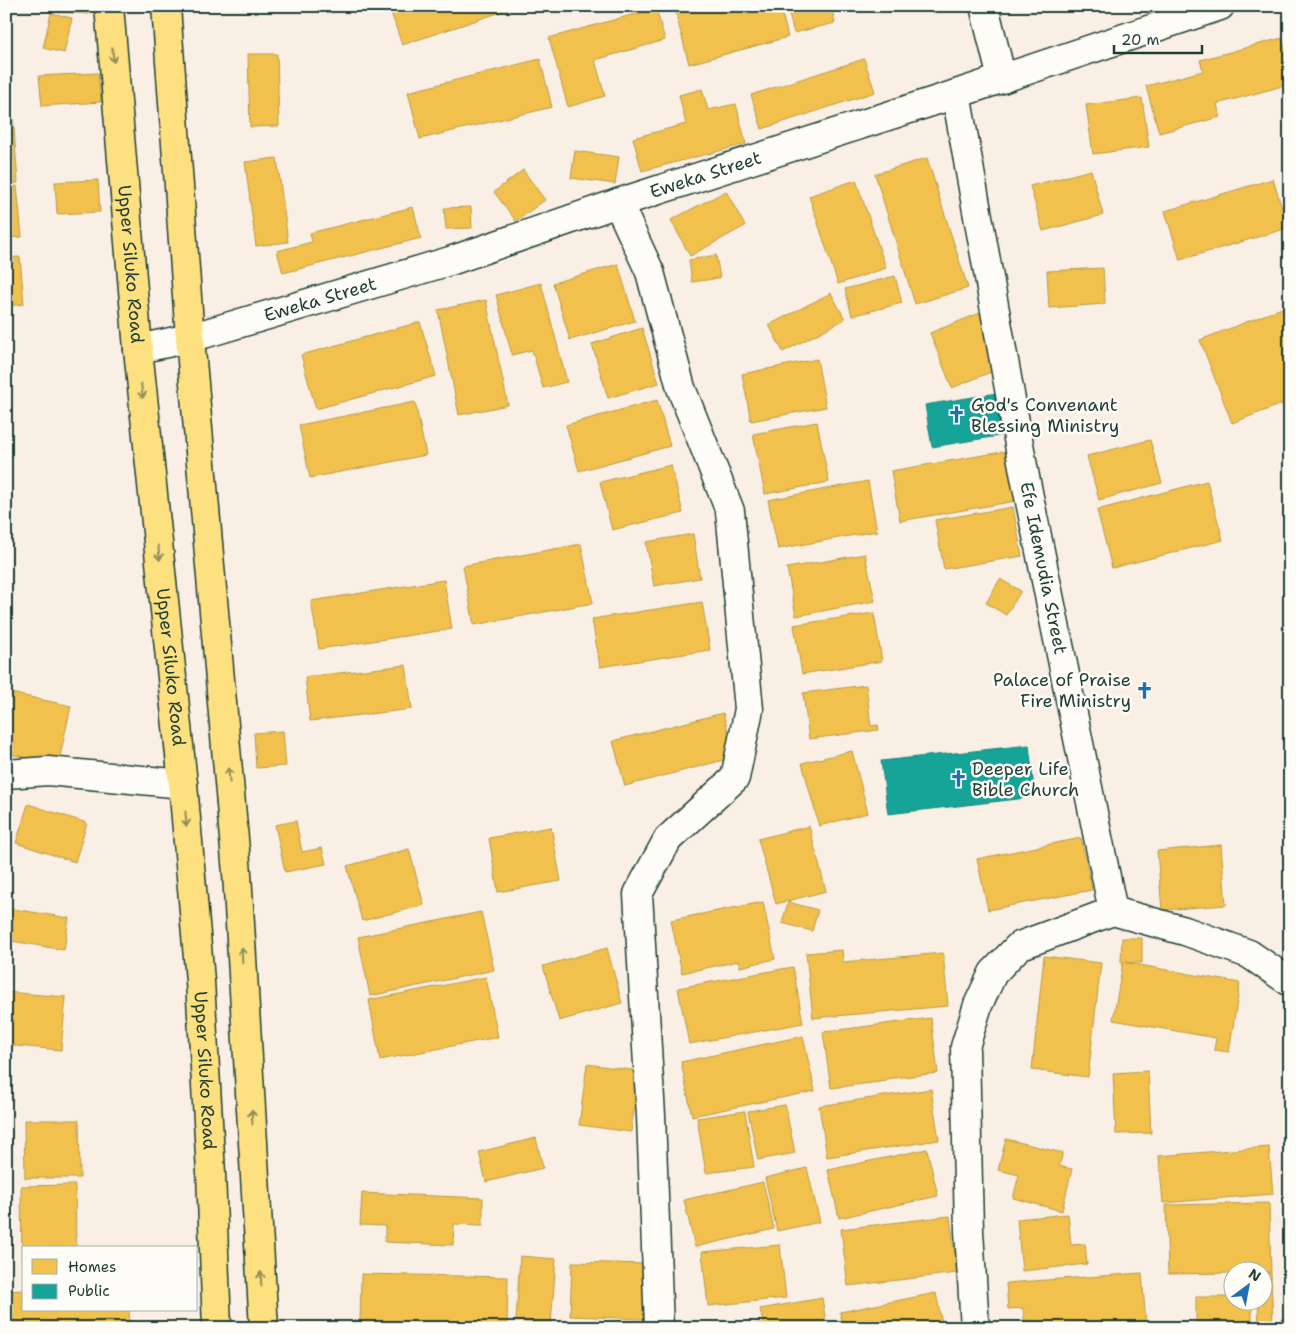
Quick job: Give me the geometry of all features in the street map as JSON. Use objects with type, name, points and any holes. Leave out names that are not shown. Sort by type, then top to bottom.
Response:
[{"type":"main road","name":"Upper Siluko Road","points":[[109,6],[138,349],[183,784],[200,981],[216,1328]]},
{"type":"main road","points":[[166,6],[190,338],[238,873],[264,1328]]},
{"type":"street","points":[[984,6],[1002,79]]},
{"type":"street","name":"Eweka Street","points":[[190,338],[450,261],[618,204],[1002,79],[1210,8]]},
{"type":"street","name":"Efe Idemudia Street","points":[[956,94],[1024,472],[1113,911]]},
{"type":"street","points":[[618,204],[650,272],[681,388],[730,511],[749,709],[735,778],[668,839],[638,894],[651,1116],[659,1328]]},
{"type":"street","points":[[138,349],[190,338]]},
{"type":"street","points":[[6,774],[48,771],[183,784]]},
{"type":"street","points":[[975,1328],[969,1231],[966,1047],[978,1004],[993,973],[1019,946],[1113,911],[1185,931],[1249,954],[1290,982]]},
{"type":"building: Homes","points":[[42,6],[90,6],[89,14],[42,11]]},
{"type":"building: Homes","points":[[389,6],[519,6],[402,45]]},
{"type":"building: Homes","points":[[705,6],[780,6],[788,37],[689,64],[676,14]]},
{"type":"building: Homes","points":[[787,6],[831,6],[835,23],[794,33]]},
{"type":"building: Homes","points":[[656,8],[665,40],[595,60],[605,96],[568,107],[549,38]]},
{"type":"building: Homes","points":[[51,13],[72,18],[64,53],[43,48]]},
{"type":"building: Homes","points":[[1282,38],[1290,68],[1290,84],[1217,104],[1220,117],[1159,133],[1146,86],[1203,71],[1200,60]]},
{"type":"building: Homes","points":[[6,50],[11,50],[10,107],[6,107]]},
{"type":"building: Homes","points":[[248,54],[277,54],[279,126],[250,127]]},
{"type":"building: Homes","points":[[540,59],[552,107],[420,139],[408,92]]},
{"type":"building: Homes","points":[[864,59],[875,92],[762,129],[751,95]]},
{"type":"building: Homes","points":[[98,73],[101,102],[42,106],[39,76]]},
{"type":"building: Homes","points":[[702,89],[708,110],[736,104],[746,144],[642,171],[633,138],[686,124],[679,95]]},
{"type":"building: Homes","points":[[1142,98],[1149,147],[1093,154],[1086,105]]},
{"type":"building: Homes","points":[[13,115],[18,183],[6,184],[6,116]]},
{"type":"building: Homes","points":[[575,151],[619,157],[615,184],[571,178]]},
{"type":"building: Homes","points":[[277,158],[288,242],[256,246],[245,162]]},
{"type":"building: Homes","points":[[927,158],[968,288],[915,304],[875,174]]},
{"type":"building: Homes","points":[[523,170],[545,200],[516,221],[494,192]]},
{"type":"building: Homes","points":[[1091,170],[1103,215],[1043,231],[1030,186]]},
{"type":"building: Homes","points":[[1273,179],[1288,228],[1180,260],[1165,211]]},
{"type":"building: Homes","points":[[98,180],[100,212],[57,214],[55,182]]},
{"type":"building: Homes","points":[[856,180],[886,268],[838,284],[809,196]]},
{"type":"building: Homes","points":[[17,186],[22,237],[6,238],[6,187]]},
{"type":"building: Homes","points":[[726,191],[745,226],[690,256],[671,220]]},
{"type":"building: Homes","points":[[413,207],[421,238],[283,273],[277,251],[312,242],[310,233]]},
{"type":"building: Homes","points":[[471,207],[472,228],[446,229],[444,208]]},
{"type":"building: Homes","points":[[716,255],[720,278],[692,282],[689,260]]},
{"type":"building: Homes","points":[[20,257],[24,304],[6,306],[6,258]]},
{"type":"building: Homes","points":[[618,264],[635,321],[570,340],[553,283]]},
{"type":"building: Homes","points":[[1103,268],[1105,304],[1049,308],[1047,271]]},
{"type":"building: Homes","points":[[895,276],[902,303],[852,316],[845,289]]},
{"type":"building: Homes","points":[[541,283],[567,382],[543,388],[532,350],[512,355],[496,295]]},
{"type":"building: Homes","points":[[831,293],[845,319],[783,352],[769,325]]},
{"type":"building: Homes","points":[[486,300],[508,405],[459,415],[438,310]]},
{"type":"building: Homes","points":[[1290,305],[1290,401],[1232,423],[1200,340]]},
{"type":"building: Homes","points":[[980,313],[1003,367],[952,388],[930,333]]},
{"type":"building: Homes","points":[[420,322],[436,376],[316,409],[301,355]]},
{"type":"building: Homes","points":[[642,328],[659,383],[608,398],[592,344]]},
{"type":"building: Homes","points":[[817,359],[826,407],[751,421],[742,374]]},
{"type":"building: Homes","points":[[657,400],[670,446],[579,471],[566,425]]},
{"type":"building: Homes","points":[[415,402],[426,455],[310,478],[299,425]]},
{"type":"building: Homes","points":[[817,422],[829,482],[765,494],[753,434]]},
{"type":"building: Homes","points":[[1150,440],[1162,483],[1099,500],[1087,456]]},
{"type":"building: Homes","points":[[1007,451],[1016,501],[900,521],[891,471]]},
{"type":"building: Homes","points":[[671,465],[683,513],[612,530],[600,482]]},
{"type":"building: Homes","points":[[868,481],[877,531],[778,549],[768,500]]},
{"type":"building: Homes","points":[[1207,481],[1223,540],[1112,568],[1097,510]]},
{"type":"building: Homes","points":[[1013,507],[1022,556],[944,569],[935,520]]},
{"type":"building: Homes","points":[[693,534],[700,578],[654,586],[646,542]]},
{"type":"building: Homes","points":[[581,544],[593,603],[474,625],[463,566]]},
{"type":"building: Homes","points":[[865,554],[875,601],[796,616],[787,568]]},
{"type":"building: Homes","points":[[1000,579],[1021,591],[1006,615],[986,603]]},
{"type":"building: Homes","points":[[444,580],[452,629],[319,649],[311,601]]},
{"type":"building: Homes","points":[[702,602],[710,650],[600,667],[592,619]]},
{"type":"building: Homes","points":[[874,613],[882,661],[802,674],[794,625]]},
{"type":"building: Homes","points":[[406,665],[412,709],[310,721],[305,677]]},
{"type":"building: Homes","points":[[866,685],[871,726],[878,725],[879,730],[809,739],[803,693]]},
{"type":"building: Homes","points":[[6,692],[71,706],[58,765],[6,753]]},
{"type":"building: Homes","points":[[723,713],[735,757],[625,786],[613,741]]},
{"type":"building: Homes","points":[[283,731],[286,766],[256,768],[254,733]]},
{"type":"building: Homes","points":[[852,751],[868,813],[819,826],[802,763]]},
{"type":"building: Homes","points":[[28,804],[87,823],[75,862],[16,843]]},
{"type":"building: Homes","points":[[296,821],[302,852],[322,848],[326,864],[285,872],[275,825]]},
{"type":"building: Homes","points":[[809,826],[826,891],[776,904],[758,839]]},
{"type":"building: Homes","points":[[551,827],[561,881],[498,892],[489,838]]},
{"type":"building: Homes","points":[[1081,838],[1092,890],[988,910],[977,859]]},
{"type":"building: Homes","points":[[1221,845],[1226,905],[1162,910],[1157,851]]},
{"type":"building: Homes","points":[[409,849],[424,905],[362,921],[347,866]]},
{"type":"building: Homes","points":[[763,902],[775,959],[740,967],[739,961],[682,973],[671,920]]},
{"type":"building: Homes","points":[[788,902],[818,910],[812,931],[782,923]]},
{"type":"building: Homes","points":[[7,908],[69,918],[64,950],[6,940]]},
{"type":"building: Homes","points":[[481,912],[494,970],[370,996],[358,937]]},
{"type":"building: Homes","points":[[1122,938],[1142,938],[1142,963],[1121,962]]},
{"type":"building: Homes","points":[[607,948],[622,1003],[559,1021],[543,966]]},
{"type":"building: Homes","points":[[842,950],[843,962],[943,953],[948,1006],[813,1018],[806,953]]},
{"type":"building: Homes","points":[[1044,956],[1101,963],[1088,1077],[1032,1070]]},
{"type":"building: Homes","points":[[1123,962],[1240,983],[1229,1052],[1214,1050],[1216,1038],[1113,1020]]},
{"type":"building: Homes","points":[[793,967],[803,1023],[689,1044],[678,988]]},
{"type":"building: Homes","points":[[486,977],[498,1037],[380,1060],[369,1000]]},
{"type":"building: Homes","points":[[6,992],[66,997],[61,1050],[6,1045]]},
{"type":"building: Homes","points":[[931,1018],[938,1073],[831,1088],[823,1032]]},
{"type":"building: Homes","points":[[803,1036],[815,1091],[692,1116],[681,1062]]},
{"type":"building: Homes","points":[[587,1064],[639,1071],[631,1132],[579,1125]]},
{"type":"building: Homes","points":[[1148,1071],[1151,1133],[1116,1134],[1113,1073]]},
{"type":"building: Homes","points":[[931,1089],[939,1140],[827,1157],[819,1106]]},
{"type":"building: Homes","points":[[785,1105],[795,1153],[758,1160],[748,1111]]},
{"type":"building: Homes","points":[[745,1111],[754,1167],[706,1173],[697,1118]]},
{"type":"building: Homes","points":[[24,1120],[79,1120],[80,1178],[25,1178]]},
{"type":"building: Homes","points":[[536,1138],[543,1168],[486,1182],[479,1152]]},
{"type":"building: Homes","points":[[1006,1139],[1063,1153],[1059,1166],[1072,1169],[1062,1211],[1013,1198],[1019,1175],[998,1170]]},
{"type":"building: Homes","points":[[1269,1147],[1273,1194],[1163,1203],[1159,1156]]},
{"type":"building: Homes","points":[[927,1149],[938,1196],[839,1218],[828,1170]]},
{"type":"building: Homes","points":[[807,1168],[820,1222],[777,1231],[765,1178]]},
{"type":"building: Homes","points":[[763,1182],[774,1229],[695,1247],[684,1200]]},
{"type":"building: Homes","points":[[75,1185],[76,1246],[22,1246],[22,1261],[21,1186]]},
{"type":"building: Homes","points":[[362,1193],[483,1198],[483,1225],[454,1224],[453,1245],[385,1242],[385,1226],[360,1225]]},
{"type":"building: Homes","points":[[1269,1203],[1271,1262],[1224,1262],[1224,1273],[1168,1274],[1166,1205]]},
{"type":"building: Homes","points":[[1068,1214],[1071,1245],[1085,1244],[1087,1264],[1022,1271],[1017,1219]]},
{"type":"building: Homes","points":[[950,1216],[957,1273],[848,1286],[841,1229]]},
{"type":"building: Homes","points":[[780,1245],[786,1298],[708,1306],[702,1252]]},
{"type":"building: Homes","points":[[520,1256],[556,1259],[551,1324],[516,1321]]},
{"type":"building: Homes","points":[[572,1262],[646,1264],[645,1319],[570,1316]]},
{"type":"building: Homes","points":[[1142,1273],[1146,1325],[1104,1328],[1025,1328],[1023,1308],[1008,1309],[1006,1283]]},
{"type":"building: Homes","points":[[361,1274],[508,1277],[507,1328],[360,1328]]},
{"type":"building: Homes","points":[[22,1290],[22,1312],[129,1312],[130,1328],[6,1328],[6,1291]]},
{"type":"building: Homes","points":[[936,1293],[943,1328],[843,1328],[840,1312]]},
{"type":"building: Homes","points":[[1196,1297],[1224,1297],[1224,1312],[1252,1312],[1252,1328],[1196,1328]]},
{"type":"building: Homes","points":[[822,1298],[827,1328],[734,1328],[763,1323],[760,1309]]},
{"type":"building: Homes","points":[[1258,1312],[1272,1312],[1273,1328],[1259,1328]]},
{"type":"building: Public","points":[[1003,392],[1010,434],[932,447],[925,405]]},
{"type":"building: Public","name":"Deeper Life Bible Church","points":[[1029,745],[1035,797],[888,814],[881,761]]},
{"type":"place","name":"God's Convenant Blessing Ministry","points":[[957,415]]},
{"type":"place","name":"Palace of Praise Fire Ministry","points":[[1145,690]]},
{"type":"place","name":"Deeper Life Bible Church","points":[[958,779]]}]
